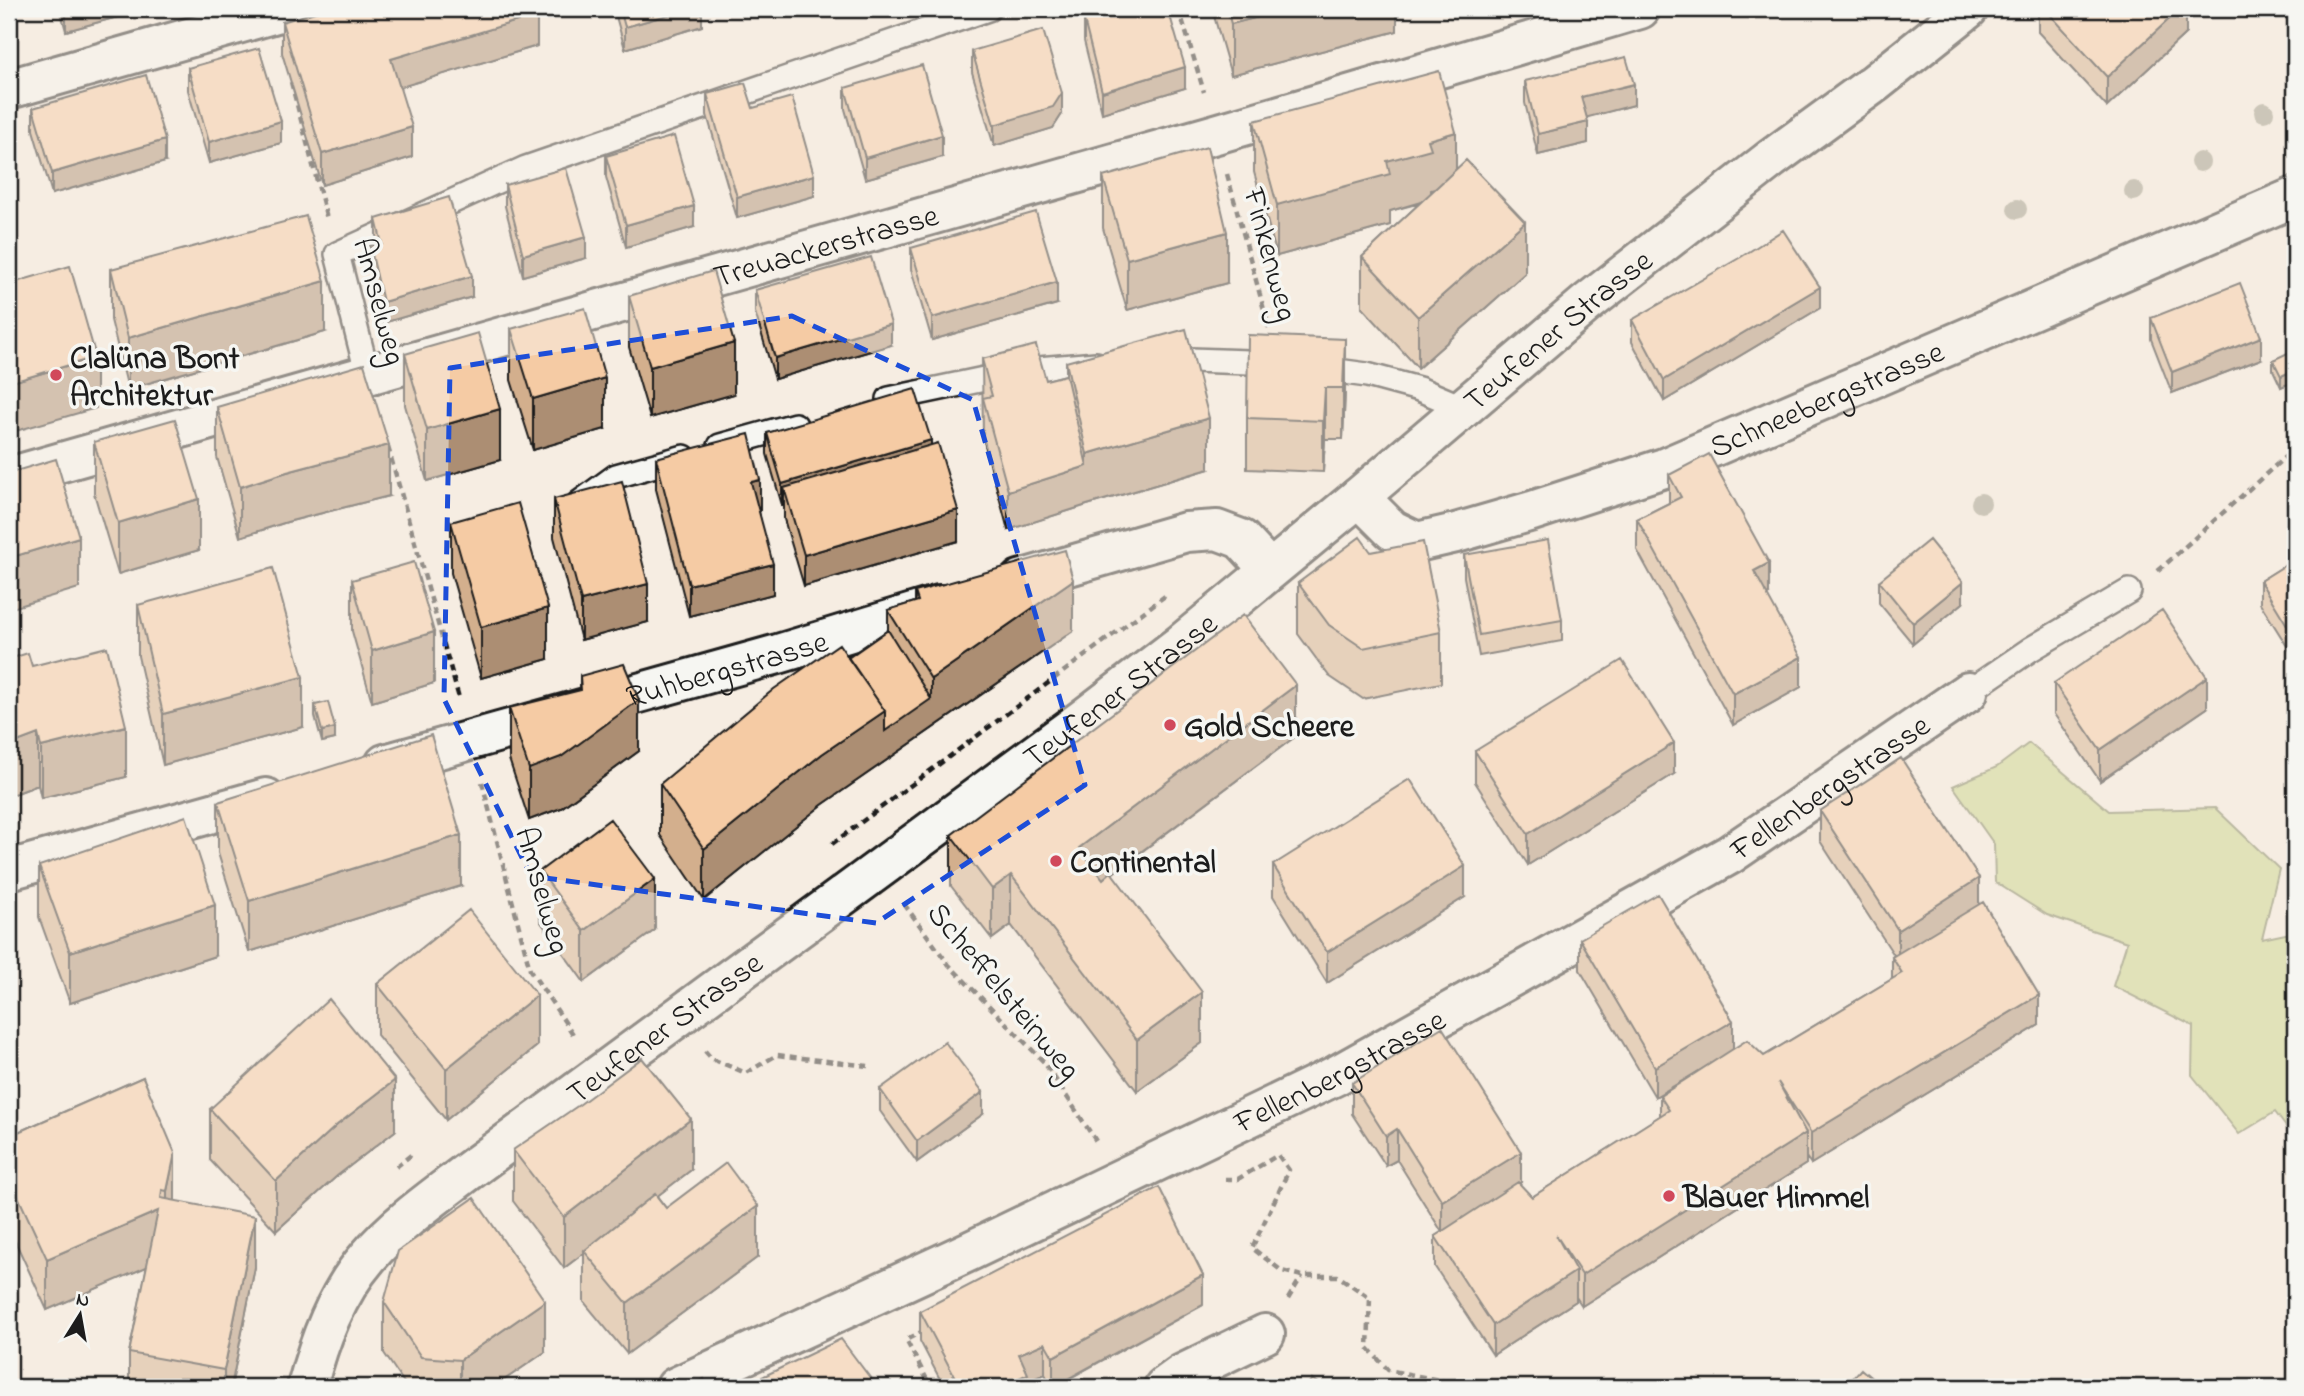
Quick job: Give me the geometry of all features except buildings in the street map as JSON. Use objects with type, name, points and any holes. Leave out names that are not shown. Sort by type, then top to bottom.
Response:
[{"type":"street","points":[[9,89],[290,9]]},
{"type":"street","name":"Treuackerstrasse","points":[[9,477],[1216,134],[1640,9]]},
{"type":"street","name":"Teufener Strasse","points":[[307,1387],[327,1325],[348,1283],[368,1257],[406,1220],[466,1172],[1083,719],[1181,644],[1587,303],[1968,9]]},
{"type":"street","name":"Schneebergstrasse","points":[[1359,497],[1392,530],[1417,542],[1545,507],[1664,468],[2295,197]]},
{"type":"street","name":"Ruhbergstrasse","points":[[358,772],[778,654],[1186,531],[1217,530],[1241,539],[1269,569]]},
{"type":"street","name":"Fellenbergstrasse","points":[[676,1387],[983,1245],[1337,1075],[1729,855],[1968,692]]},
{"type":"street","points":[[9,870],[305,787]]},
{"type":"street","points":[[1164,1387],[1182,1374],[1265,1334]]},
{"type":"lane","points":[[337,254],[526,168],[988,9]]},
{"type":"lane","name":"Amselweg","points":[[337,254],[368,376]]},
{"type":"lane","points":[[864,405],[1027,370],[1131,360],[1278,363],[1367,375],[1419,388],[1464,408]]},
{"type":"lane","points":[[569,511],[616,476],[812,420]]},
{"type":"lane","points":[[1968,692],[2031,649],[2129,591]]},
{"type":"path","points":[[1179,9],[1206,100]]},
{"type":"path","name":"Amselweg","points":[[291,81],[337,254]]},
{"type":"path","name":"Finkenweg","points":[[1226,169],[1278,363]]},
{"type":"path","points":[[386,441],[455,685]]},
{"type":"path","points":[[2129,591],[2161,569],[2295,448]]},
{"type":"path","points":[[830,846],[1174,589]]},
{"type":"path","name":"Amselweg","points":[[484,792],[530,970],[573,1038],[586,1029]]},
{"type":"path","name":"Scheffelsteinweg","points":[[901,900],[949,965],[1044,1062],[1074,1110]]},
{"type":"path","points":[[697,1043],[712,1059],[746,1073],[778,1055],[868,1066]]},
{"type":"path","points":[[393,1170],[414,1153]]},
{"type":"path","points":[[1238,1179],[1278,1155],[1289,1170],[1252,1248],[1282,1271],[1302,1276],[1338,1276],[1370,1298],[1368,1348],[1388,1370],[1454,1383],[1462,1387]]},
{"type":"path","points":[[930,1327],[906,1340],[930,1387]]},
{"type":"highlighted area","points":[[792,316],[973,400],[1085,785],[876,923],[531,876],[444,699],[450,368]]},
{"type":"green space","points":[[2029,743],[2109,811],[2215,808],[2279,869],[2262,939],[2295,932],[2295,1139],[2275,1112],[2239,1134],[2192,1075],[2193,1026],[2113,986],[2127,942],[2047,915],[1995,882],[1994,844],[1953,786],[1997,767]]},
{"type":"place","name":"Clalüna Bont Architektur","points":[[56,375]]},
{"type":"place","name":"Gold Scheere","points":[[1170,725]]},
{"type":"place","name":"Continental","points":[[1056,861]]},
{"type":"place","name":"Blauer Himmel","points":[[1669,1196]]}]
